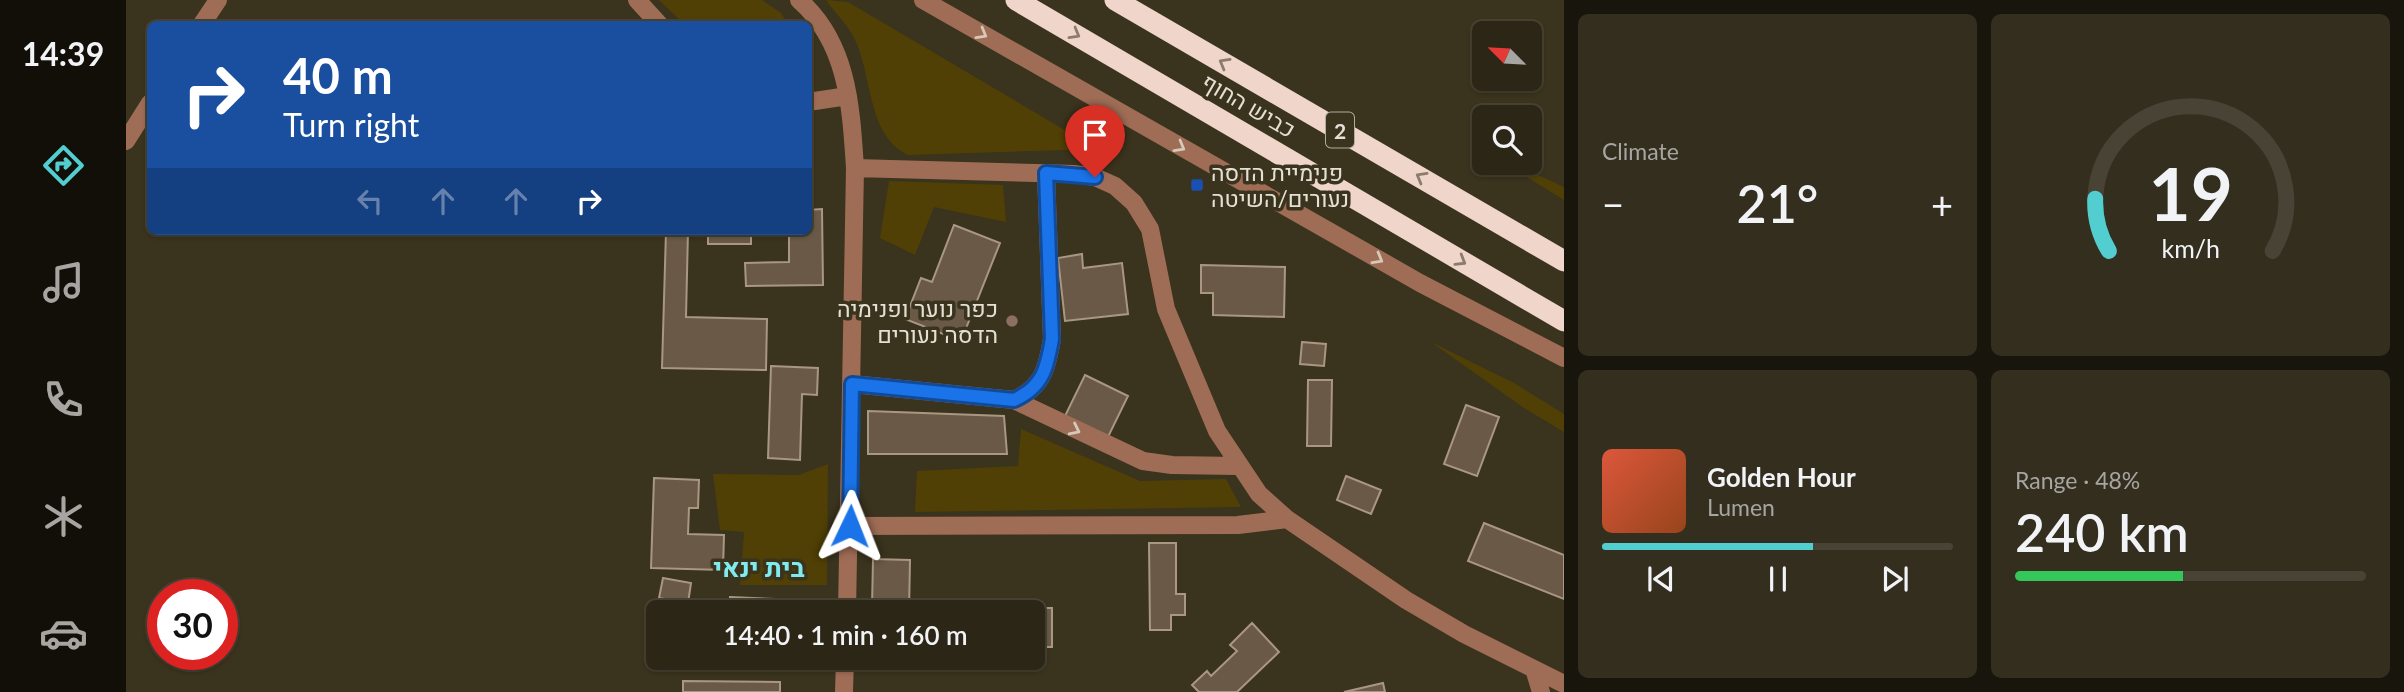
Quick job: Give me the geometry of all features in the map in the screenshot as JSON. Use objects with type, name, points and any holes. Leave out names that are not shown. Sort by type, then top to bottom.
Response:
[{"type":"highway","name":"כביש החוף","points":[[1016,0],[1564,321]]},
{"type":"highway","name":"כביש החוף","points":[[1115,0],[1564,261]]},
{"type":"street","points":[[204,21],[218,0]]},
{"type":"street","points":[[637,0],[656,21]]},
{"type":"street","points":[[799,0],[825,30],[836,50],[848,96],[855,167],[847,600]]},
{"type":"street","points":[[923,0],[1420,283],[1564,358]]},
{"type":"street","points":[[812,101],[848,96]]},
{"type":"street","points":[[126,141],[147,108]]},
{"type":"street","points":[[855,167],[1046,173],[1095,177],[1115,186],[1134,203],[1150,229],[1166,309],[1217,431],[1237,466],[1259,494],[1287,519],[1406,600],[1564,684]]},
{"type":"street","points":[[1014,400],[1031,392],[1042,376],[1052,339],[1046,173]]},
{"type":"street","points":[[852,384],[1014,400],[1143,461],[1172,465],[1237,466]]},
{"type":"street","points":[[850,526],[1238,524],[1287,519]]},
{"type":"street","points":[[1534,669],[1541,692]]},
{"type":"street","points":[[844,692],[845,670]]},
{"type":"shaded area","points":[[659,0],[762,0],[781,13],[786,21],[681,21]]},
{"type":"shaded area","points":[[826,0],[848,2],[1097,149],[908,155],[895,146],[885,134],[878,120],[855,40]]},
{"type":"shaded area","points":[[1523,175],[1538,175],[1564,187],[1564,200]]},
{"type":"shaded area","points":[[889,181],[1003,185],[1006,222],[934,207],[915,255],[880,238]]},
{"type":"shaded area","points":[[1431,342],[1514,383],[1564,414],[1564,432],[1524,408]]},
{"type":"shaded area","points":[[1021,429],[1140,481],[1226,479],[1241,507],[915,512],[917,471],[1018,466]]},
{"type":"shaded area","points":[[828,464],[827,585],[740,585],[744,532],[720,530],[713,474],[799,475]]},
{"type":"building","points":[[822,209],[823,285],[746,286],[745,263],[789,262],[789,235],[812,235],[812,210]]},
{"type":"building","points":[[954,225],[1000,243],[961,341],[905,319],[921,278],[932,282]]},
{"type":"building","points":[[666,235],[688,235],[686,317],[767,319],[766,370],[662,368]]},
{"type":"building","points":[[708,235],[751,235],[751,244],[708,244]]},
{"type":"building","points":[[1082,254],[1083,268],[1122,263],[1128,314],[1065,321],[1058,258]]},
{"type":"building","points":[[1201,265],[1285,267],[1284,317],[1213,315],[1213,293],[1201,293]]},
{"type":"building","points":[[1302,342],[1326,344],[1324,366],[1300,364]]},
{"type":"building","points":[[771,366],[818,368],[817,395],[802,394],[800,460],[768,458]]},
{"type":"building","points":[[1085,375],[1128,396],[1107,439],[1064,418]]},
{"type":"building","points":[[1308,380],[1332,380],[1331,446],[1307,446]]},
{"type":"building","points":[[1466,405],[1499,417],[1477,476],[1444,464]]},
{"type":"building","points":[[868,411],[1004,416],[1007,454],[868,454]]},
{"type":"building","points":[[1346,476],[1381,490],[1371,514],[1337,500]]},
{"type":"building","points":[[654,478],[699,480],[698,508],[689,508],[688,534],[724,535],[723,570],[651,568]]},
{"type":"building","points":[[1484,523],[1564,555],[1564,599],[1468,561]]},
{"type":"building","points":[[1149,543],[1176,543],[1176,594],[1185,594],[1185,615],[1171,615],[1171,630],[1150,630]]},
{"type":"building","points":[[873,559],[910,560],[909,600],[872,600]]},
{"type":"building","points":[[663,578],[691,583],[688,600],[659,598]]},
{"type":"building","points":[[730,597],[775,599],[775,600],[730,600]]},
{"type":"building","points":[[1045,608],[1052,608],[1052,647],[1045,647]]},
{"type":"building","points":[[1252,623],[1279,652],[1237,692],[1199,692],[1192,685],[1207,671],[1211,676],[1237,651],[1230,645]]},
{"type":"building","points":[[683,681],[780,682],[780,692],[683,692]]},
{"type":"building","points":[[1383,683],[1385,692],[1344,692]]},
{"type":"place","name":"פנימיית הדסה נעורים/השיטה","points":[[1197,185]]},
{"type":"place","name":"כפר נוער ופנימיה הדסה נעורים","points":[[1012,321]]},
{"type":"district","name":"בית ינאי","points":[[759,567]]},
{"type":"route","points":[[850,526],[852,384],[1014,400],[1031,392],[1048,363],[1052,339],[1046,173],[1095,177]]}]
